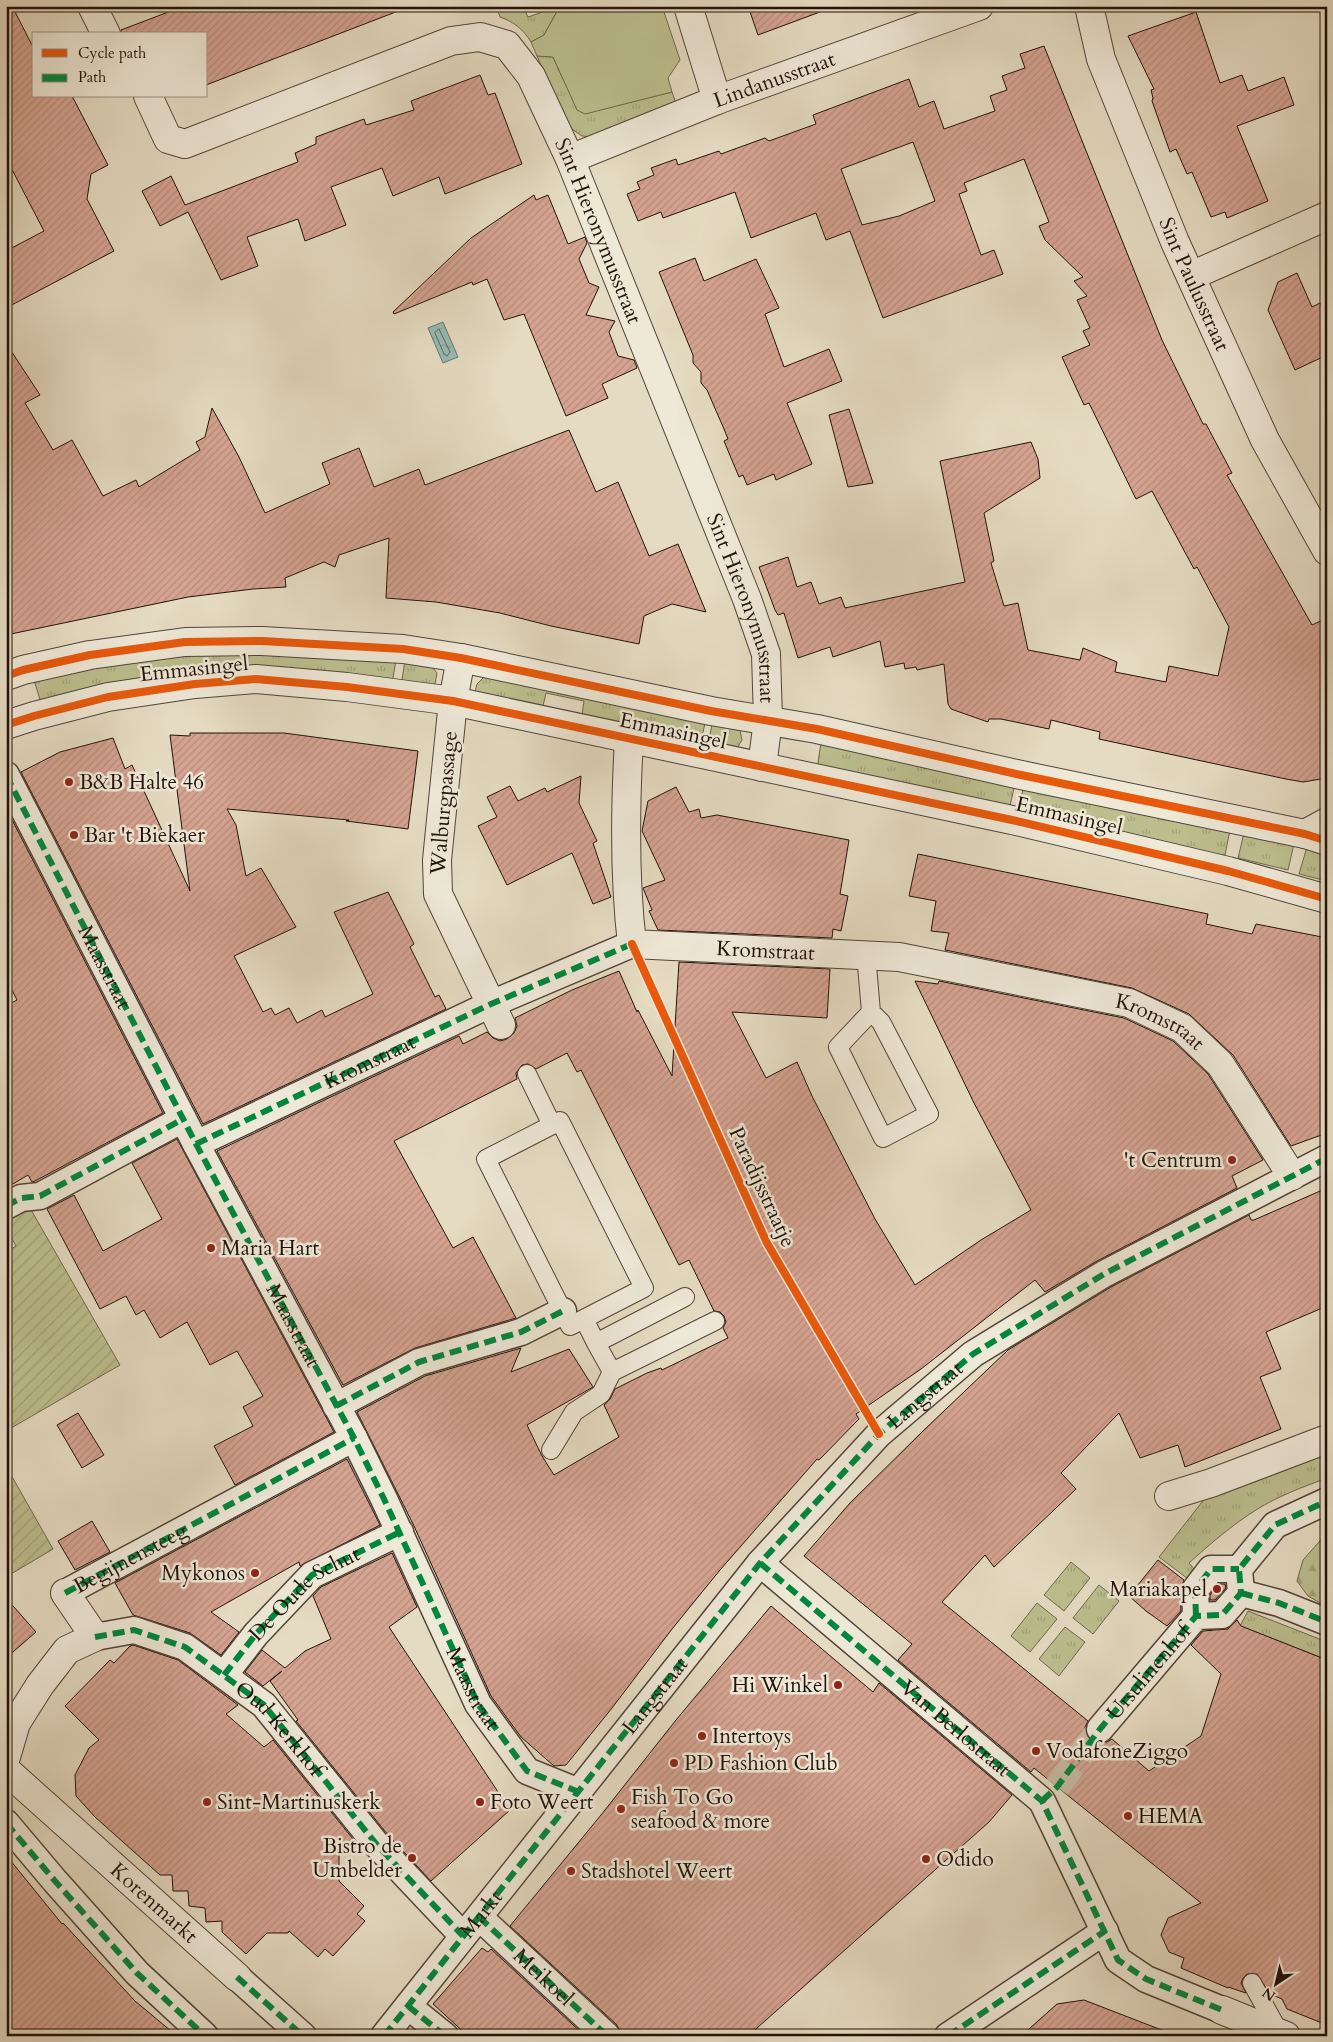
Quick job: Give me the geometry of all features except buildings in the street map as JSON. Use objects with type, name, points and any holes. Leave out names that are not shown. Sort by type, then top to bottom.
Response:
[{"type":"street","points":[[92,6],[105,32]]},
{"type":"street","points":[[688,6],[717,100]]},
{"type":"street","name":"Lindanusstraat","points":[[570,159],[717,100],[979,6]]},
{"type":"street","name":"Sint Paulusstraat","points":[[1089,6],[1102,59],[1175,242],[1265,440],[1327,550]]},
{"type":"street","name":"Sint Hieronymusstraat","points":[[149,98],[168,139],[185,144],[451,40],[480,37],[507,45],[531,76],[570,159],[747,598],[766,654],[768,720],[762,767]]},
{"type":"street","points":[[1191,276],[1327,216]]},
{"type":"street","name":"Emmasingel","points":[[6,676],[23,670],[90,655],[185,642],[262,641],[403,650],[461,658],[1319,832]]},
{"type":"street","name":"Walburgpassage","points":[[461,658],[453,702],[437,860],[438,894],[496,1014]]},
{"type":"street","name":"Emmasingel","points":[[6,726],[34,716],[108,697],[195,684],[256,679],[347,687],[453,702],[762,767],[1115,844],[1228,871],[1327,899]]},
{"type":"street","points":[[629,740],[625,814],[627,904],[632,944]]},
{"type":"street","name":"Maasstraat","points":[[6,775],[196,1144],[354,1438],[400,1532],[478,1704],[527,1771],[579,1792]]},
{"type":"street","name":"Kromstraat","points":[[196,1144],[496,1014],[632,944],[899,957],[1129,1003],[1182,1028],[1220,1064],[1292,1176]]},
{"type":"street","points":[[6,1206],[21,1198],[40,1196],[183,1119]]},
{"type":"street","name":"Langstraat","points":[[579,1792],[760,1563],[879,1434],[972,1354],[1104,1274],[1327,1158]]},
{"type":"street","points":[[336,1406],[419,1362],[573,1315]]},
{"type":"street","name":"Begijnensteeg","points":[[95,1637],[64,1593],[354,1438]]},
{"type":"street","points":[[1169,1496],[1211,1483],[1327,1439]]},
{"type":"street","name":"Ursulinenhof","points":[[1196,1616],[1222,1615],[1240,1581],[1275,1524],[1327,1501]]},
{"type":"street","name":"De Oude Schut","points":[[224,1674],[256,1634],[312,1575],[400,1532]]},
{"type":"street","name":"Van Berlostraat","points":[[760,1563],[1050,1794],[1118,1960],[1146,1980],[1222,2010]]},
{"type":"street","name":"Ursulinenhof","points":[[1100,1728],[1196,1616],[1195,1590],[1211,1569],[1240,1581],[1279,1603],[1327,1622]]},
{"type":"street","name":"Oud Kerkhof","points":[[95,1637],[134,1630],[185,1647],[224,1674],[264,1705],[377,1845],[471,1926]]},
{"type":"street","points":[[6,1757],[16,1723],[40,1685],[68,1650],[95,1637]]},
{"type":"street","name":"Korenmarkt","points":[[6,1770],[303,2036]]},
{"type":"street","name":"Markt","points":[[384,2036],[579,1792]]},
{"type":"street","points":[[6,1823],[137,1973],[205,2036]]},
{"type":"street","name":"Meikoel","points":[[471,1926],[608,2036]]},
{"type":"street","points":[[948,2036],[1105,1931]]},
{"type":"street","points":[[408,2006],[445,2036]]},
{"type":"street","points":[[1222,2010],[1283,2035]]},
{"type":"lane","points":[[866,954],[871,1012],[881,1022],[930,1114],[884,1138],[838,1047],[871,1012]]},
{"type":"lane","points":[[527,1074],[552,1125]]},
{"type":"lane","points":[[573,1315],[644,1288],[560,1121],[486,1159],[573,1315],[596,1343],[612,1372]]},
{"type":"lane","points":[[596,1343],[685,1297]]},
{"type":"lane","points":[[551,1450],[574,1412],[601,1394],[612,1372],[715,1321]]},
{"type":"lane","points":[[1252,1983],[1283,2035]]},
{"type":"green space","points":[[496,6],[523,6],[528,17],[560,6],[544,35],[531,42],[518,26],[500,17]]},
{"type":"green space","points":[[560,6],[662,6],[680,60],[668,78],[672,92],[585,114],[577,110],[553,57],[537,56],[531,42],[544,35]]},
{"type":"green space","points":[[537,56],[553,57],[577,109],[585,113],[672,92],[677,106],[593,137],[582,136],[566,125]]},
{"type":"green space","points":[[197,651],[396,660],[392,684],[42,706],[34,680],[69,671]]},
{"type":"green space","points":[[405,661],[432,667],[437,673],[435,684],[429,689],[401,686]]},
{"type":"green space","points":[[487,674],[706,718],[700,747],[475,692],[477,684]],"holes":[[[546,693],[584,701],[582,715],[543,706]]]},
{"type":"green space","points":[[713,720],[740,730],[742,740],[736,750],[707,749]]},
{"type":"green space","points":[[821,742],[1015,784],[1009,810],[817,770]]},
{"type":"green space","points":[[1024,785],[1230,830],[1225,855],[1178,850],[1018,812]]},
{"type":"green space","points":[[1244,833],[1294,844],[1288,870],[1238,858]]},
{"type":"green space","points":[[1307,847],[1327,852],[1327,881],[1299,874]]},
{"type":"green space","points":[[30,1208],[120,1365],[6,1431],[6,1252],[16,1246],[6,1228],[6,1222]]},
{"type":"green space","points":[[1327,1447],[1327,1478],[1273,1500],[1238,1522],[1189,1563],[1195,1570],[1188,1579],[1159,1557],[1213,1488]]},
{"type":"green space","points":[[6,1466],[53,1549],[6,1577]]},
{"type":"green space","points":[[1327,1533],[1327,1607],[1308,1596],[1297,1581],[1303,1560]]},
{"type":"green space","points":[[1071,1562],[1090,1578],[1064,1611],[1044,1595]]},
{"type":"green space","points":[[1099,1585],[1119,1601],[1093,1634],[1073,1618]]},
{"type":"green space","points":[[1037,1603],[1057,1619],[1030,1652],[1011,1636]]},
{"type":"green space","points":[[1248,1611],[1327,1642],[1327,1660],[1240,1626]]},
{"type":"green space","points":[[1065,1627],[1085,1642],[1059,1676],[1039,1659]]},
{"type":"water","points":[[443,322],[458,357],[443,363],[428,328]]},
{"type":"tunnel","points":[[1057,1787],[1100,1729]]},
{"type":"marked path","points":[[6,775],[196,1144],[354,1438],[478,1704],[527,1771],[579,1792]]},
{"type":"marked path","points":[[196,1144],[491,1004],[632,944]]},
{"type":"marked path","points":[[6,1206],[21,1198],[40,1196],[183,1119]]},
{"type":"marked path","points":[[384,2036],[760,1563],[879,1434],[973,1354],[1104,1274],[1327,1158]]},
{"type":"marked path","points":[[336,1406],[419,1362],[521,1332],[563,1311]]},
{"type":"marked path","points":[[65,1593],[354,1438]]},
{"type":"marked path","points":[[1042,1801],[1057,1787],[1100,1729],[1196,1616],[1222,1615],[1241,1593],[1239,1569],[1275,1525],[1327,1501]]},
{"type":"marked path","points":[[224,1675],[256,1634],[312,1575],[400,1532]]},
{"type":"marked path","points":[[760,1563],[1042,1801],[1118,1960],[1146,1979],[1222,2010]]},
{"type":"marked path","points":[[1196,1616],[1195,1590],[1211,1569],[1239,1569]]},
{"type":"marked path","points":[[1241,1593],[1279,1603],[1327,1622]]},
{"type":"marked path","points":[[95,1637],[134,1630],[185,1647],[264,1705],[377,1845],[463,1936]]},
{"type":"marked path","points":[[6,1823],[137,1973],[205,2036]]},
{"type":"marked path","points":[[479,1917],[607,2036]]},
{"type":"marked path","points":[[948,2036],[1105,1931]]},
{"type":"marked path","points":[[237,1977],[303,2036]]},
{"type":"marked path","points":[[408,2006],[445,2036]]},
{"type":"cycle path","points":[[6,676],[23,670],[90,655],[185,642],[262,641],[403,649],[461,658],[711,711],[817,729],[1021,775],[1305,834],[1327,841]]},
{"type":"cycle path","points":[[6,725],[108,697],[195,684],[256,679],[347,687],[453,701],[1012,820],[1228,871],[1327,899]]},
{"type":"cycle path","name":"Paradijsstraatje","points":[[632,944],[767,1243],[879,1434]]},
{"type":"place","name":"B&B Halte 46","points":[[69,782]]},
{"type":"place","name":"Bar 't Biekaer","points":[[74,835]]},
{"type":"place","name":"'t Centrum","points":[[1232,1160]]},
{"type":"place","name":"Maria Hart","points":[[211,1248]]},
{"type":"place","name":"Mykonos","points":[[255,1573]]},
{"type":"place","name":"Mariakapel","points":[[1217,1589]]},
{"type":"place","name":"Hi Winkel","points":[[838,1685]]},
{"type":"place","name":"Intertoys","points":[[702,1736]]},
{"type":"place","name":"VodafoneZiggo","points":[[1036,1751]]},
{"type":"place","name":"PD Fashion Club","points":[[674,1763]]},
{"type":"place","name":"Sint-Martinuskerk","points":[[207,1802]]},
{"type":"place","name":"Foto Weert","points":[[480,1802]]},
{"type":"place","name":"Fish To Go seafood & more","points":[[621,1809]]},
{"type":"place","name":"HEMA","points":[[1128,1816]]},
{"type":"place","name":"Bistro de Umbelder","points":[[412,1858]]},
{"type":"place","name":"Odido","points":[[926,1859]]},
{"type":"place","name":"Stadshotel Weert","points":[[571,1871]]}]
